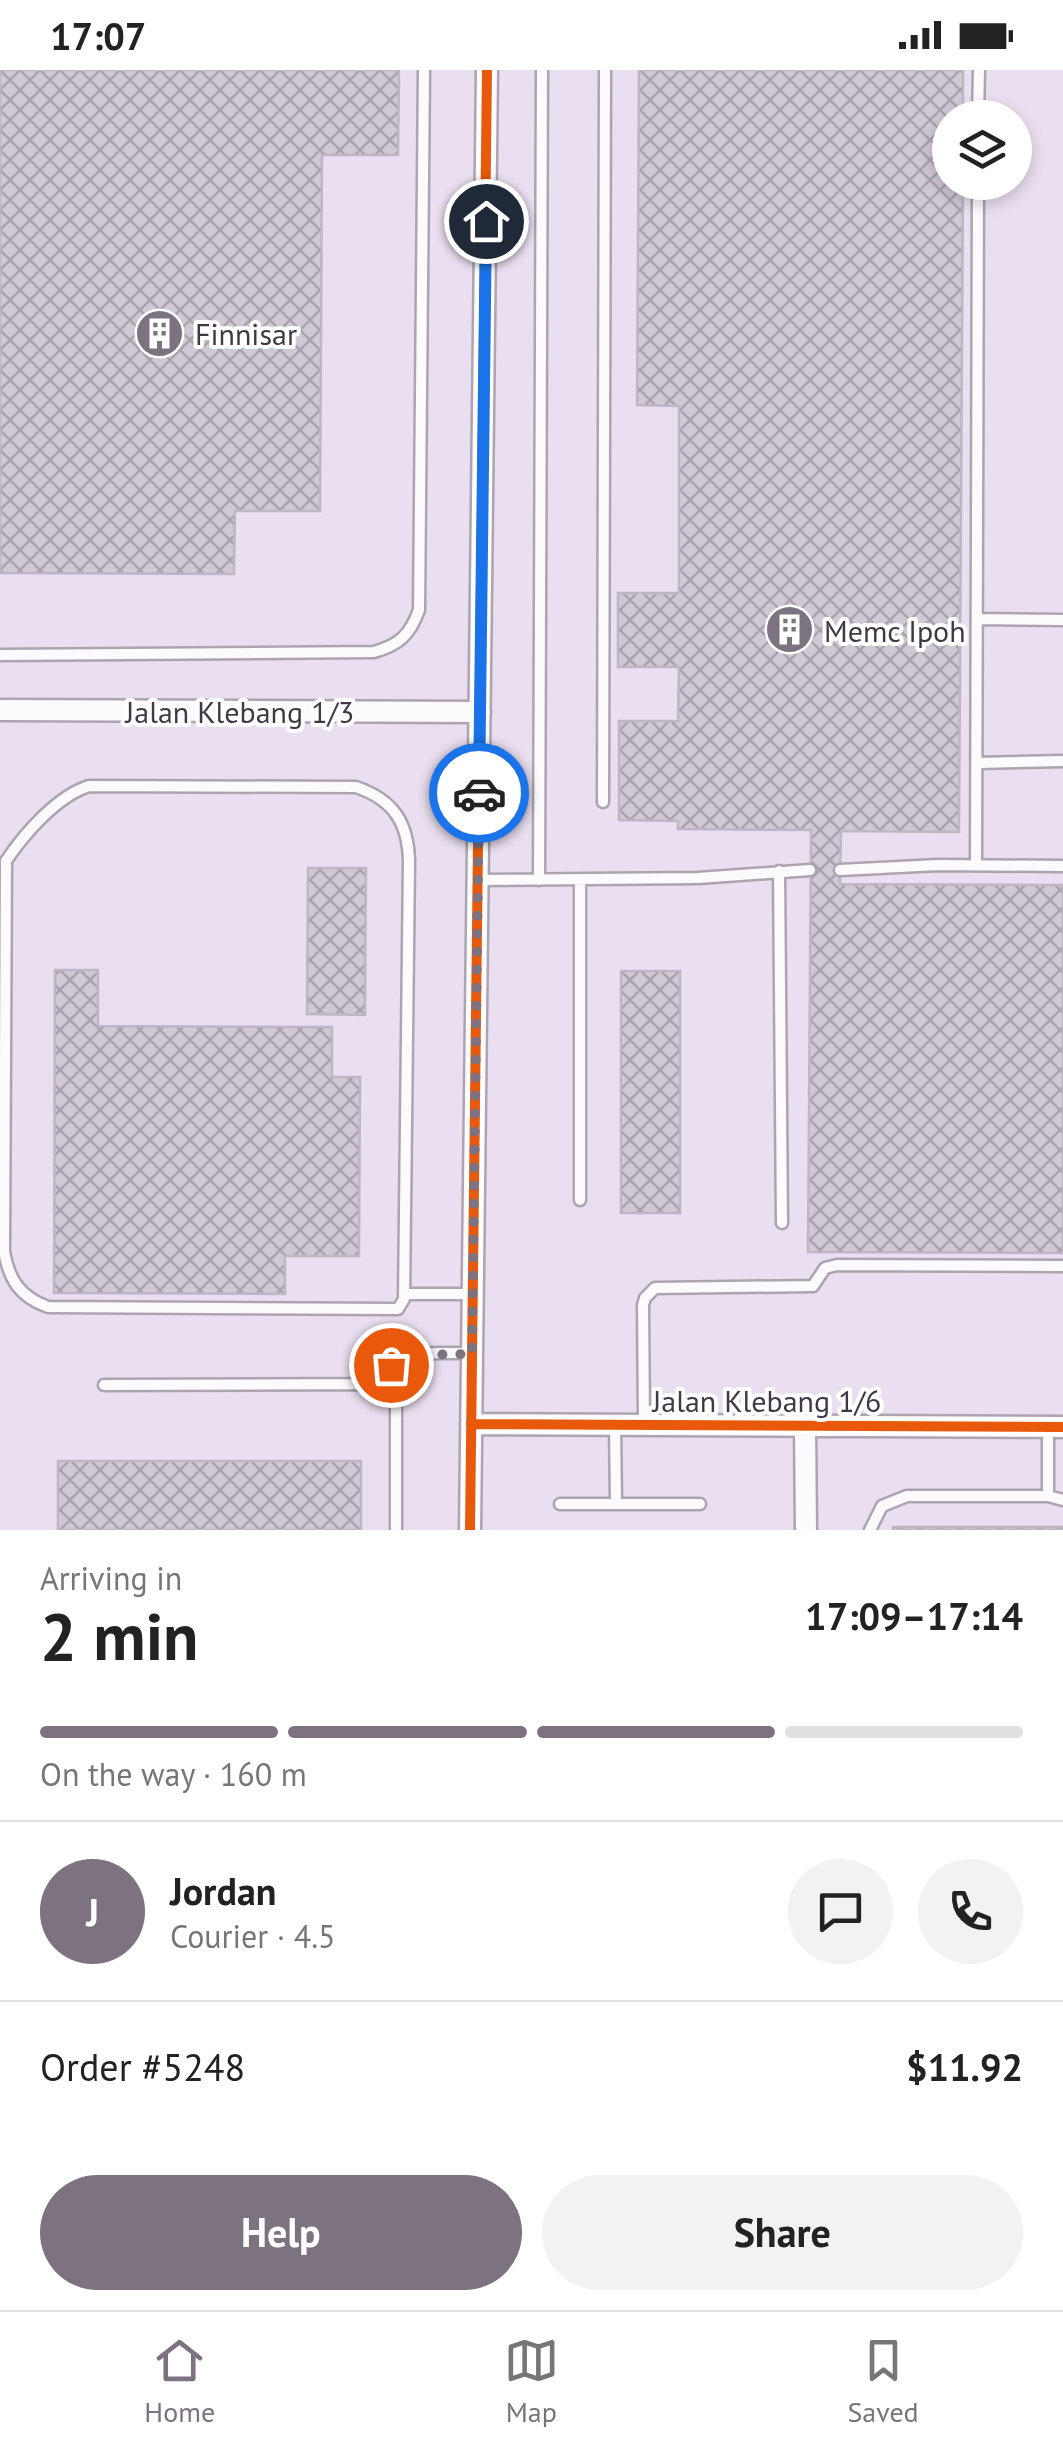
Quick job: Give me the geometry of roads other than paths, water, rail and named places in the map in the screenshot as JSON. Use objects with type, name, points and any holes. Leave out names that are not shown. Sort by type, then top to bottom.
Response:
[{"type":"street","points":[[470,1530],[487,70]]},
{"type":"street","name":"Jalan Klebang 1/3","points":[[0,710],[480,712]]},
{"type":"street","name":"Jalan Klebang 1/6","points":[[471,1424],[1056,1427]]},
{"type":"street","points":[[805,1425],[806,1530]]},
{"type":"lane","points":[[0,655],[374,652],[392,647],[413,627],[420,589],[424,70]]},
{"type":"lane","points":[[539,880],[542,70]]},
{"type":"lane","points":[[603,802],[605,70]]},
{"type":"lane","points":[[978,100],[979,70]]},
{"type":"lane","points":[[976,865],[978,200]]},
{"type":"lane","points":[[978,618],[1063,620]]},
{"type":"lane","points":[[977,763],[1063,761]]},
{"type":"lane","points":[[89,786],[356,787],[380,799],[402,819],[409,861],[404,1294],[402,1304],[393,1310],[67,1308],[33,1301],[19,1290],[8,1273],[4,1251],[4,878],[6,862],[14,849],[76,790],[89,786]]},
{"type":"lane","points":[[840,870],[1063,866]]},
{"type":"lane","points":[[478,880],[698,878],[810,870]]},
{"type":"lane","points":[[779,871],[782,1222]]},
{"type":"lane","points":[[580,881],[580,1200]]},
{"type":"lane","points":[[644,1425],[644,1305],[655,1288],[813,1286],[826,1268],[837,1264],[1063,1266]]},
{"type":"lane","points":[[404,1294],[472,1294]]},
{"type":"lane","points":[[378,1384],[391,1365],[409,1355],[472,1354]]},
{"type":"lane","points":[[104,1385],[378,1384],[389,1388],[396,1397],[396,1530]]},
{"type":"lane","points":[[615,1425],[616,1504]]},
{"type":"lane","points":[[1048,1496],[1056,1427]]},
{"type":"lane","points":[[870,1530],[882,1506],[898,1498],[1048,1496],[1063,1500]]},
{"type":"lane","points":[[560,1504],[700,1504]]},
{"type":"place","name":"Finnisar","points":[[160,333]]},
{"type":"place","name":"Memc Ipoh","points":[[789,630]]}]
